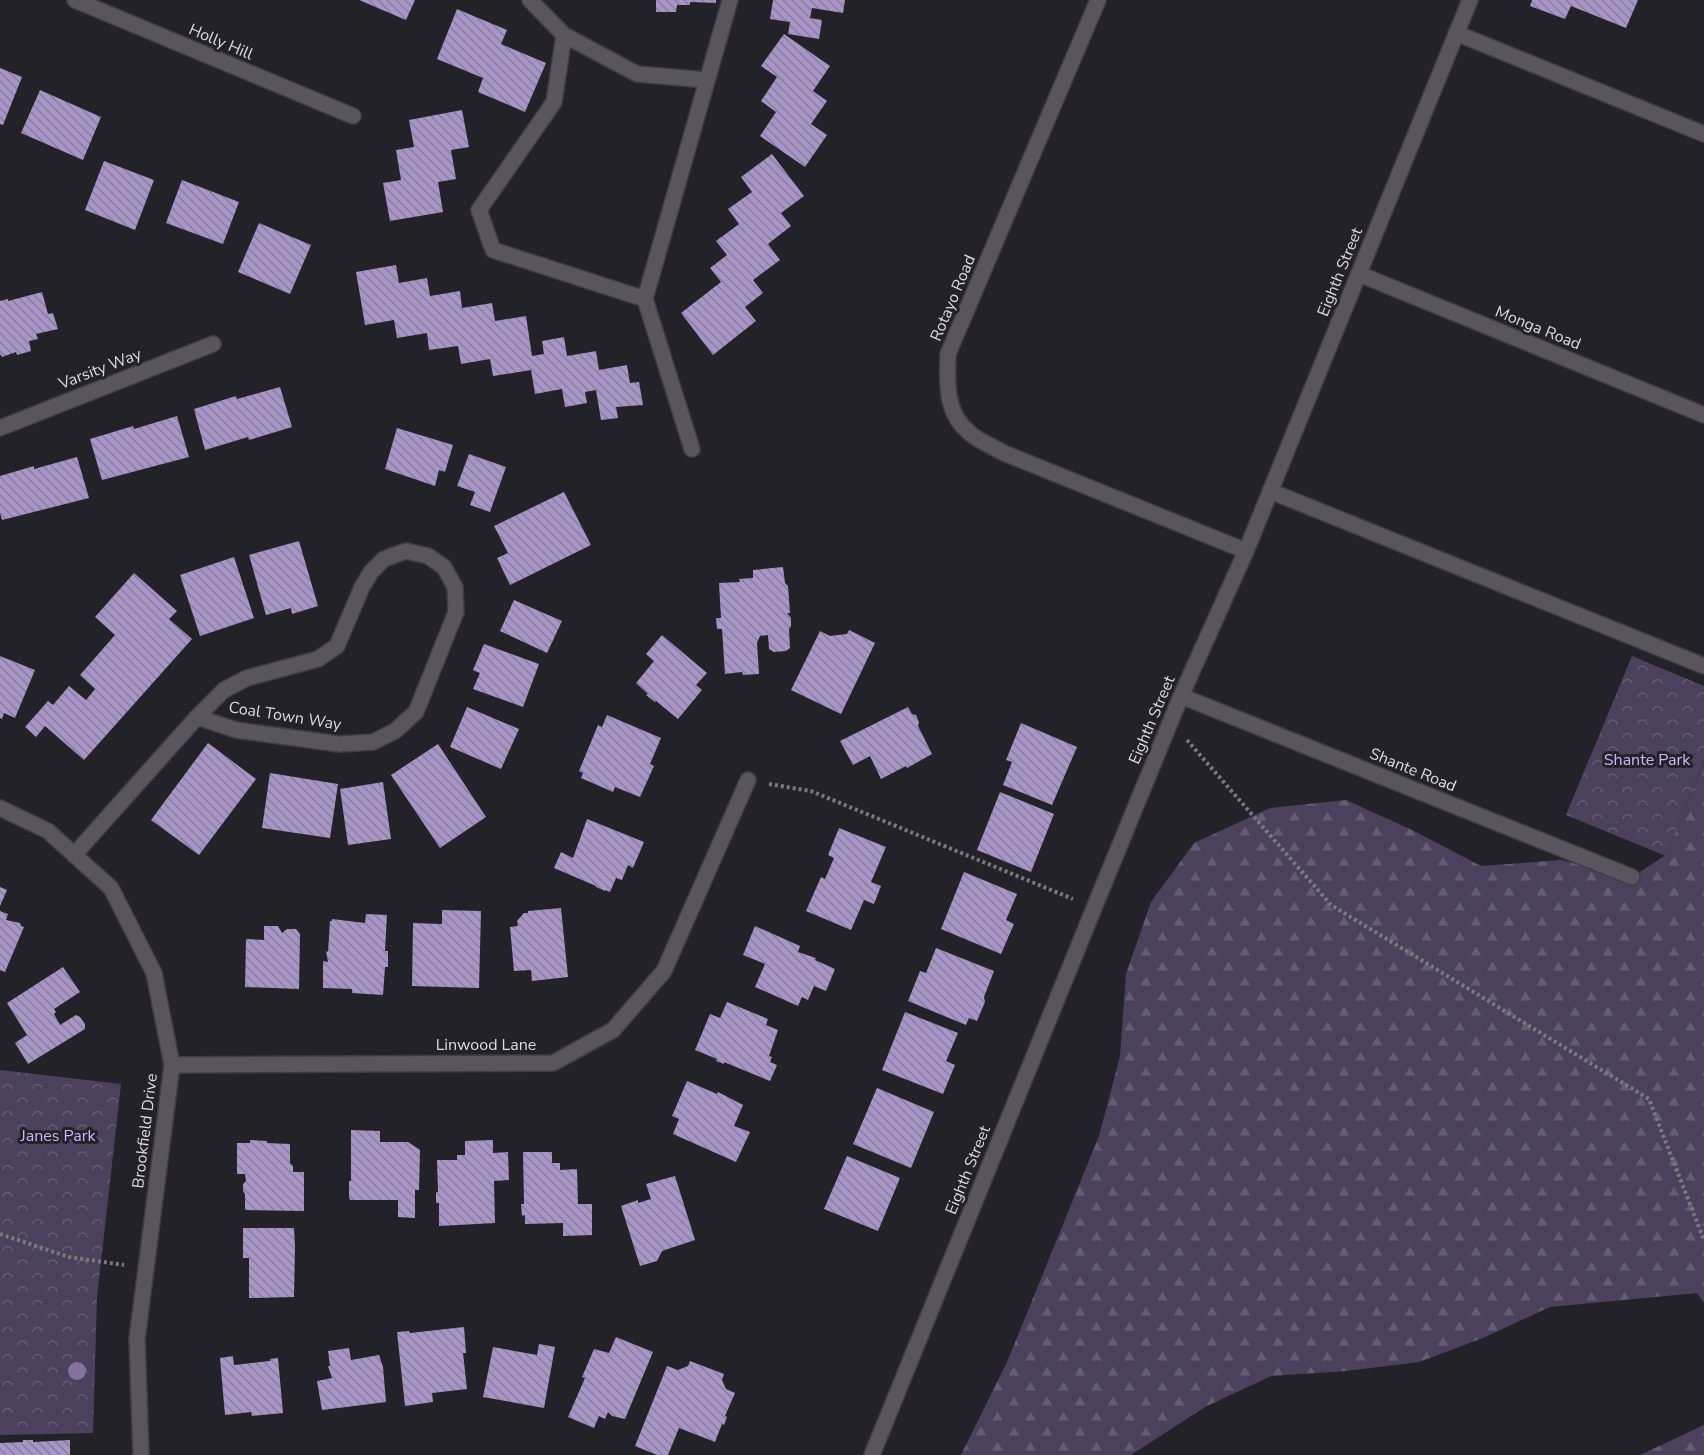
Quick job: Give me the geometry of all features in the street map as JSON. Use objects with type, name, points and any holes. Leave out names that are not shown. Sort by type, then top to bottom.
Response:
[{"type":"street","name":"Holly Hill","points":[[75,0],[353,116]]},
{"type":"street","points":[[530,0],[564,35],[636,74],[707,80]]},
{"type":"street","points":[[692,449],[645,299],[730,0]]},
{"type":"street","name":"Rotayo Road","points":[[1098,0],[948,354],[947,391],[956,417],[963,426],[971,434],[996,448],[1246,551]]},
{"type":"street","name":"Eighth Street","points":[[872,1455],[1181,696],[1246,551],[1470,0]]},
{"type":"street","points":[[1456,33],[1704,134]]},
{"type":"street","points":[[564,35],[554,102],[479,210],[493,250],[645,299]]},
{"type":"street","name":"Monga Road","points":[[1359,274],[1704,415]]},
{"type":"street","name":"Varsity Way","points":[[0,428],[213,345]]},
{"type":"street","points":[[1270,491],[1704,666]]},
{"type":"street","name":"Coal Town Way","points":[[74,855],[197,717],[224,690],[247,678],[318,659],[337,646],[370,572],[384,559],[406,551],[428,556],[444,567],[455,587],[456,612],[416,712],[395,731],[373,742],[339,744],[236,730],[197,717]]},
{"type":"street","name":"Shante Road","points":[[1181,696],[1632,877]]},
{"type":"street","name":"Linwood Lane","points":[[172,1065],[553,1063],[613,1030],[664,971],[748,780]]},
{"type":"street","name":"Brookfield Drive","points":[[0,808],[48,831],[111,888],[154,973],[172,1065],[137,1339],[141,1455]]},
{"type":"path","points":[[1171,721],[1331,905],[1649,1099],[1704,1240]]},
{"type":"path","points":[[748,780],[811,791],[1094,908]]},
{"type":"path","points":[[0,1234],[69,1257],[146,1268]]},
{"type":"green space","name":"Shante Park","points":[[1632,656],[1704,686],[1704,761],[1666,856],[1566,815]]},
{"type":"green space","points":[[1704,762],[1704,1303],[1697,1293],[1550,1307],[1483,1338],[1419,1362],[1346,1371],[1271,1376],[1205,1407],[1131,1455],[961,1455],[1007,1362],[1099,1136],[1120,1056],[1126,974],[1151,902],[1194,843],[1270,808],[1346,800],[1414,831],[1481,866],[1561,860],[1632,877],[1666,855]]},
{"type":"green space","name":"Janes Park","points":[[0,1070],[121,1084],[97,1297],[93,1433],[0,1435]]},
{"type":"green space","points":[[1704,1425],[1704,1455],[1640,1455]]},
{"type":"building","points":[[359,0],[415,0],[406,20]]},
{"type":"building","points":[[656,0],[716,0],[716,3],[690,2],[690,5],[677,5],[676,12],[656,12]]},
{"type":"building","points":[[773,0],[845,0],[843,13],[812,8],[810,18],[822,20],[819,39],[788,34],[790,22],[770,19]]},
{"type":"building","points":[[1532,0],[1638,0],[1626,28],[1571,6],[1565,19],[1530,6]]},
{"type":"building","points":[[457,9],[507,30],[501,44],[546,63],[525,112],[478,92],[483,78],[437,59]]},
{"type":"building","points":[[784,34],[830,66],[813,91],[827,101],[811,124],[827,135],[805,167],[760,136],[776,112],[761,101],[777,77],[761,66]]},
{"type":"building","points":[[0,68],[22,77],[3,125],[0,124]]},
{"type":"building","points":[[40,90],[101,117],[83,160],[21,133]]},
{"type":"building","points":[[462,110],[469,147],[451,150],[456,179],[438,182],[443,212],[390,221],[383,183],[401,180],[396,150],[414,147],[409,120]]},
{"type":"building","points":[[772,154],[804,196],[781,213],[791,226],[768,244],[780,260],[753,280],[763,293],[745,307],[756,321],[713,355],[681,313],[721,282],[710,268],[727,255],[716,241],[739,224],[728,209],[752,192],[741,177]]},
{"type":"building","points":[[104,161],[154,180],[135,230],[85,210]]},
{"type":"building","points":[[182,180],[239,202],[223,244],[166,223]]},
{"type":"building","points":[[259,223],[311,245],[290,294],[238,272]]},
{"type":"building","points":[[396,265],[399,283],[427,278],[430,296],[460,291],[462,308],[492,303],[495,321],[526,316],[532,356],[544,354],[542,341],[564,337],[567,356],[596,351],[599,370],[627,365],[630,383],[639,382],[643,405],[616,407],[618,418],[601,420],[596,390],[585,392],[587,403],[565,407],[562,389],[535,394],[531,370],[493,376],[490,359],[461,364],[458,346],[429,350],[427,333],[397,338],[394,320],[365,325],[356,272]]},
{"type":"building","points":[[42,292],[48,314],[53,313],[58,329],[36,334],[38,339],[29,341],[31,351],[17,355],[16,352],[2,357],[0,354],[0,301]]},
{"type":"building","points":[[280,387],[292,427],[205,450],[194,409],[236,396],[237,399]]},
{"type":"building","points":[[177,416],[189,457],[102,480],[90,439]]},
{"type":"building","points":[[397,428],[453,445],[445,472],[439,470],[435,486],[385,469]]},
{"type":"building","points":[[469,454],[506,467],[490,512],[470,505],[475,492],[457,486]]},
{"type":"building","points":[[77,457],[89,498],[2,520],[0,476]]},
{"type":"building","points":[[564,492],[591,545],[510,585],[497,558],[508,553],[494,526]]},
{"type":"building","points":[[299,541],[318,606],[292,614],[291,608],[266,615],[249,555]]},
{"type":"building","points":[[234,557],[254,618],[200,636],[180,575]]},
{"type":"building","points":[[783,567],[785,583],[788,586],[790,613],[787,613],[791,618],[790,648],[786,651],[774,652],[769,649],[768,635],[760,636],[757,643],[759,674],[743,675],[742,672],[725,674],[722,629],[717,629],[716,618],[721,618],[719,583],[740,582],[739,579],[753,578],[753,570]]},
{"type":"building","points":[[134,573],[177,611],[169,619],[192,639],[84,760],[45,726],[36,737],[25,727],[48,701],[53,705],[69,686],[86,700],[95,689],[80,675],[115,635],[95,617]]},
{"type":"building","points":[[514,600],[562,621],[547,653],[500,631]]},
{"type":"building","points":[[849,630],[875,643],[841,714],[791,690],[820,631],[830,636],[847,634]]},
{"type":"building","points":[[662,635],[707,673],[696,685],[702,690],[678,719],[646,695],[648,694],[636,683],[654,661],[646,654]]},
{"type":"building","points":[[484,644],[539,664],[523,707],[473,689],[480,673],[473,670]]},
{"type":"building","points":[[0,656],[35,670],[15,718],[4,713],[2,719],[0,718]]},
{"type":"building","points":[[467,707],[519,729],[501,769],[450,747]]},
{"type":"building","points":[[908,707],[912,714],[916,715],[918,726],[932,754],[881,779],[870,756],[853,765],[840,741]]},
{"type":"building","points":[[607,715],[661,738],[650,764],[654,766],[640,797],[615,787],[613,792],[581,778],[583,773],[579,771],[598,725],[602,727]]},
{"type":"building","points":[[1021,723],[1077,747],[1052,805],[1003,785],[1012,762],[1006,760]]},
{"type":"building","points":[[208,743],[256,779],[199,855],[151,820]]},
{"type":"building","points":[[438,744],[486,817],[440,848],[391,775]]},
{"type":"building","points":[[270,773],[338,784],[330,838],[262,828]]},
{"type":"building","points":[[383,782],[391,839],[348,845],[340,789]]},
{"type":"building","points":[[1000,792],[1054,814],[1031,872],[977,850]]},
{"type":"building","points":[[587,819],[644,842],[633,868],[628,865],[622,880],[616,878],[610,892],[554,868],[561,852],[573,858]]},
{"type":"building","points":[[839,828],[886,847],[871,882],[881,886],[874,904],[864,900],[851,930],[806,911],[821,877],[825,879],[834,858],[828,855]]},
{"type":"building","points":[[964,872],[1017,894],[1006,920],[1014,924],[1001,954],[941,929]]},
{"type":"building","points":[[0,887],[7,890],[0,906]]},
{"type":"building","points":[[561,908],[568,977],[532,981],[531,970],[514,971],[510,927],[518,926],[517,921],[528,911]]},
{"type":"building","points":[[442,910],[481,911],[479,988],[412,986],[413,923],[442,924]]},
{"type":"building","points":[[0,911],[8,914],[6,920],[20,923],[24,927],[5,972],[0,970]]},
{"type":"building","points":[[366,914],[387,915],[385,951],[388,951],[388,967],[385,967],[383,995],[352,993],[352,989],[323,988],[323,961],[328,962],[326,951],[328,952],[330,921],[332,919],[365,923]]},
{"type":"building","points":[[264,926],[278,926],[282,933],[287,929],[296,929],[300,934],[299,989],[245,987],[246,939],[264,940]]},
{"type":"building","points":[[755,926],[800,946],[798,952],[816,958],[815,960],[835,969],[826,991],[814,986],[808,1000],[802,997],[798,1006],[755,987],[765,964],[743,955]]},
{"type":"building","points":[[936,948],[994,971],[977,1021],[969,1018],[966,1025],[908,1001],[920,971],[926,973]]},
{"type":"building","points":[[63,967],[80,992],[54,1009],[56,1012],[54,1014],[60,1025],[76,1015],[85,1024],[85,1029],[28,1064],[15,1043],[27,1035],[7,1003]]},
{"type":"building","points":[[727,1002],[768,1019],[766,1025],[778,1030],[769,1056],[772,1057],[770,1062],[777,1065],[770,1081],[724,1062],[724,1064],[716,1061],[717,1059],[695,1050],[710,1014],[720,1018]]},
{"type":"building","points":[[905,1012],[958,1033],[946,1061],[955,1065],[943,1094],[882,1070]]},
{"type":"building","points":[[687,1081],[717,1094],[718,1092],[743,1105],[734,1126],[750,1132],[736,1162],[673,1134],[679,1119],[672,1116]]},
{"type":"building","points":[[877,1088],[934,1112],[911,1168],[853,1144]]},
{"type":"building","points":[[351,1130],[380,1131],[380,1142],[408,1142],[420,1150],[419,1190],[415,1190],[415,1218],[398,1217],[398,1200],[350,1200]]},
{"type":"building","points":[[250,1140],[290,1144],[290,1163],[293,1166],[293,1172],[304,1172],[304,1211],[245,1210],[243,1184],[246,1181],[245,1174],[237,1174],[237,1143],[250,1143]]},
{"type":"building","points":[[493,1140],[493,1153],[508,1152],[509,1180],[494,1181],[495,1223],[439,1226],[439,1203],[436,1203],[437,1160],[457,1160],[457,1155],[465,1155],[465,1141]]},
{"type":"building","points":[[523,1152],[552,1152],[552,1163],[560,1163],[560,1170],[577,1169],[578,1204],[592,1204],[592,1235],[563,1236],[563,1223],[525,1224],[521,1204],[524,1204]]},
{"type":"building","points":[[847,1156],[900,1178],[878,1231],[824,1209]]},
{"type":"building","points":[[675,1176],[695,1240],[662,1251],[657,1261],[640,1266],[621,1206],[638,1200],[638,1203],[651,1199],[646,1184]]},
{"type":"building","points":[[243,1228],[294,1228],[294,1297],[249,1298],[249,1258],[243,1258]]},
{"type":"building","points":[[464,1327],[466,1353],[463,1353],[467,1389],[432,1393],[433,1402],[405,1406],[397,1332],[409,1331],[410,1333]]},
{"type":"building","points":[[616,1337],[653,1352],[625,1419],[612,1416],[608,1412],[605,1419],[599,1416],[594,1428],[568,1417],[585,1378],[582,1377],[594,1349],[609,1353]]},
{"type":"building","points":[[539,1344],[555,1347],[544,1408],[483,1397],[493,1347],[537,1355]]},
{"type":"building","points":[[349,1348],[351,1360],[379,1355],[383,1367],[386,1402],[322,1410],[317,1381],[332,1378],[328,1366],[330,1366],[328,1351]]},
{"type":"building","points":[[233,1356],[234,1365],[278,1358],[283,1413],[252,1416],[251,1412],[225,1415],[220,1358]]},
{"type":"building","points":[[690,1361],[724,1374],[722,1380],[726,1389],[735,1393],[725,1416],[727,1417],[724,1425],[722,1424],[715,1442],[679,1428],[668,1455],[657,1455],[635,1446],[667,1366],[678,1370],[688,1366]]},
{"type":"building","points":[[23,1440],[33,1440],[33,1442],[70,1440],[70,1455],[0,1455],[0,1443],[23,1442]]}]
